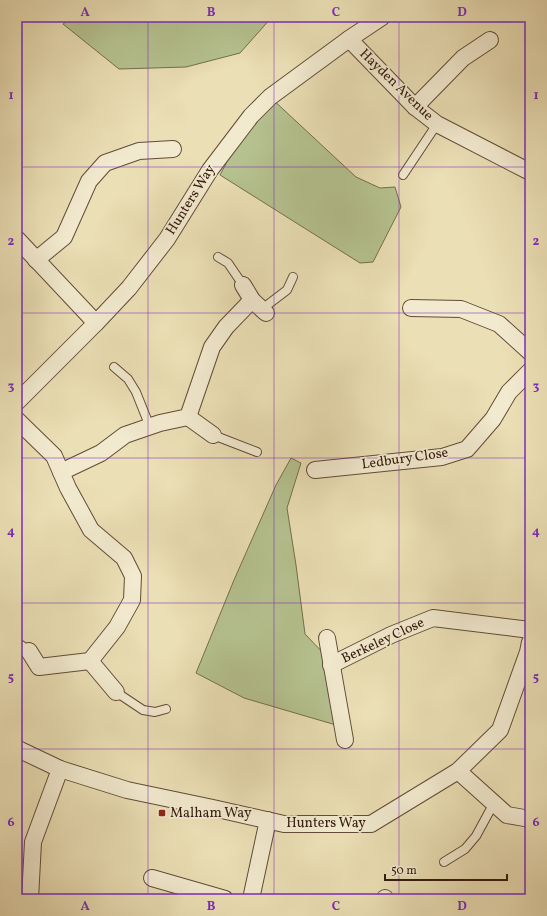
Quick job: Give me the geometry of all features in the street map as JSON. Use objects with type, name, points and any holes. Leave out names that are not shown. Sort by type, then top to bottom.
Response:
[{"type":"street","name":"Hunters Way","points":[[17,402],[129,288],[167,239],[210,170],[251,116],[270,97],[349,39],[382,17]]},
{"type":"street","name":"Hayden Avenue","points":[[349,39],[415,107],[437,124],[530,172]]},
{"type":"street","points":[[415,107],[463,58],[490,40]]},
{"type":"street","points":[[36,260],[64,236],[89,181],[105,163],[139,151],[173,149]]},
{"type":"street","points":[[17,239],[96,323]]},
{"type":"street","points":[[188,417],[212,348],[226,327],[260,308],[243,285]]},
{"type":"street","points":[[411,308],[461,309],[499,324],[530,352]]},
{"type":"street","name":"Ledbury Close","points":[[315,470],[442,457],[467,448],[493,419],[509,392],[530,371]]},
{"type":"street","points":[[61,472],[101,453],[125,435],[188,417]]},
{"type":"street","points":[[188,417],[213,435]]},
{"type":"street","points":[[17,420],[54,456],[68,488],[91,530],[124,558],[133,576],[132,600],[117,627],[90,661],[39,667],[23,646]]},
{"type":"street","name":"Berkeley Close","points":[[331,664],[390,635],[433,618],[530,630]]},
{"type":"street","name":"Berkeley Close","points":[[327,638],[345,740]]},
{"type":"street","name":"Hunters Way","points":[[17,748],[60,769],[127,790],[284,824],[371,824],[458,771],[500,730],[528,652],[530,642]]},
{"type":"street","points":[[90,661],[116,692]]},
{"type":"street","points":[[30,899],[33,842],[60,769]]},
{"type":"street","points":[[458,771],[507,815],[530,819]]},
{"type":"street","points":[[250,899],[268,820]]},
{"type":"street","points":[[152,878],[225,899]]},
{"type":"lane","points":[[403,175],[437,124]]},
{"type":"lane","points":[[218,257],[228,263],[243,285]]},
{"type":"lane","points":[[260,308],[287,290],[293,277]]},
{"type":"lane","points":[[114,367],[128,379],[136,392],[150,427]]},
{"type":"lane","points":[[213,435],[257,452]]},
{"type":"lane","points":[[116,692],[143,710],[155,712],[166,709]]},
{"type":"lane","points":[[444,862],[465,849],[476,836],[494,803]]},
{"type":"green space","points":[[73,17],[272,17],[240,53],[186,67],[119,69],[63,24]]},
{"type":"green space","points":[[270,97],[356,177],[380,188],[395,187],[401,207],[373,262],[360,263],[220,175],[251,116]]},
{"type":"green space","points":[[291,458],[301,463],[287,508],[305,634],[326,656],[336,725],[244,698],[196,673],[234,580],[276,485]]},
{"type":"place","name":"Malham Way","points":[[162,813]]}]
